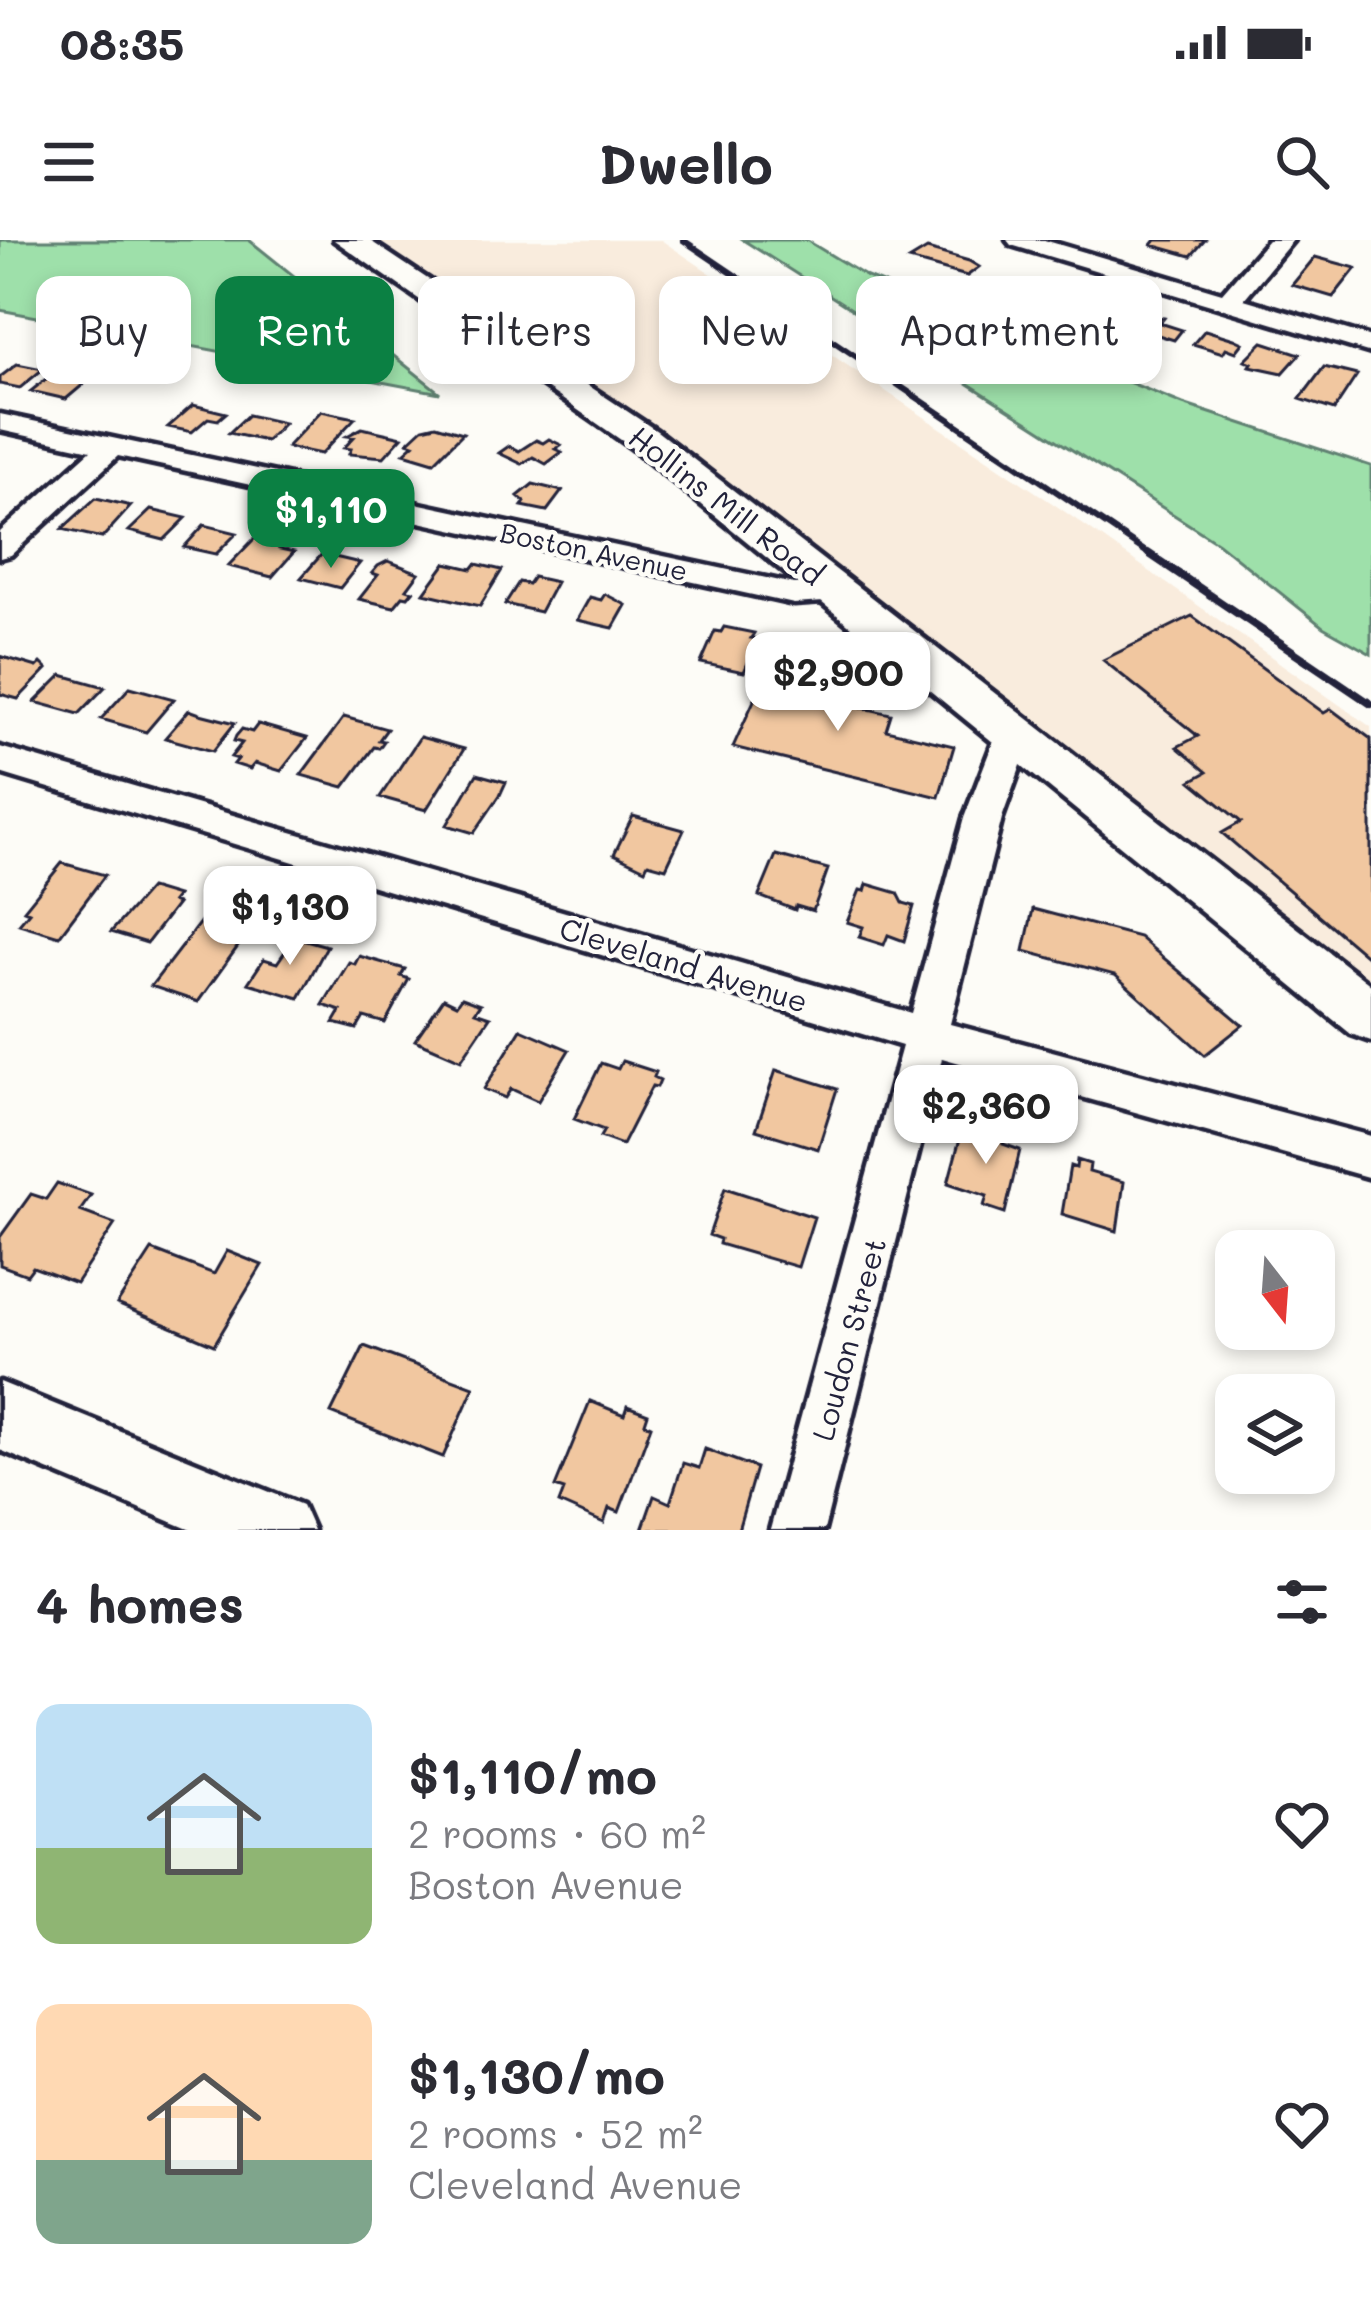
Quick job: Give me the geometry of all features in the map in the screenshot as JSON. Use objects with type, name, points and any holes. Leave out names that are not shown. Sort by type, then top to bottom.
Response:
[{"type":"street","name":"Hollins Mill Road","points":[[349,240],[644,439],[1371,1017]]},
{"type":"street","points":[[1018,240],[1371,345]]},
{"type":"street","points":[[1227,303],[1281,240]]},
{"type":"street","name":"Boston Avenue","points":[[0,422],[794,595],[838,591]]},
{"type":"street","points":[[0,548],[113,446]]},
{"type":"street","name":"Loudon Street","points":[[797,1530],[983,818],[1015,732]]},
{"type":"street","name":"Cleveland Avenue","points":[[0,760],[928,1036],[1371,1157]]},
{"type":"street","points":[[0,1416],[277,1530]]},
{"type":"shaded area","points":[[373,240],[661,240],[715,276],[659,276],[659,384],[832,384],[832,355],[856,371],[856,384],[875,384],[1371,727],[1371,987],[720,477],[584,384],[635,384],[635,276],[426,276]]},
{"type":"green space","points":[[0,240],[249,240],[294,276],[215,276],[215,351],[191,346],[191,276],[36,276],[36,317],[0,310]]},
{"type":"green space","points":[[743,240],[806,240],[865,276],[856,276],[856,312],[832,297],[832,276],[799,276]]},
{"type":"green space","points":[[394,356],[418,375],[418,384],[429,384],[440,393],[392,384]]},
{"type":"green space","points":[[969,384],[1133,384],[1371,466],[1371,654],[1323,627],[1218,543]]},
{"type":"building","points":[[1156,240],[1205,240],[1191,256],[1152,245]]},
{"type":"building","points":[[927,249],[979,267],[967,276],[909,260]]},
{"type":"building","points":[[1315,257],[1356,268],[1333,297],[1292,285]]},
{"type":"building","points":[[1162,324],[1182,330],[1174,340],[1162,336]]},
{"type":"building","points":[[1205,330],[1243,343],[1236,352],[1226,348],[1223,353],[1193,344]]},
{"type":"building","points":[[1263,342],[1300,354],[1283,373],[1250,366],[1245,360]]},
{"type":"building","points":[[17,364],[36,368],[36,375],[20,388],[0,384],[0,377]]},
{"type":"building","points":[[1324,367],[1357,375],[1334,410],[1300,399]]},
{"type":"building","points":[[40,384],[84,384],[66,399],[31,391]]},
{"type":"building","points":[[193,405],[226,413],[218,420],[208,418],[192,432],[168,427]]},
{"type":"building","points":[[321,411],[355,418],[321,454],[287,447]]},
{"type":"building","points":[[248,415],[284,423],[266,441],[229,433]]},
{"type":"building","points":[[436,425],[463,433],[434,462],[404,453],[423,428]]},
{"type":"building","points":[[362,428],[402,437],[384,457],[349,454],[351,449],[344,448],[354,437],[347,436]]},
{"type":"building","points":[[536,440],[561,445],[555,449],[562,452],[546,464],[533,457],[522,464],[499,453],[509,446],[519,451]]},
{"type":"building","points":[[533,484],[562,491],[547,511],[522,506],[525,502],[518,496]]},
{"type":"building","points":[[96,498],[131,506],[102,538],[62,529]]},
{"type":"building","points":[[151,510],[186,518],[164,540],[129,531]]},
{"type":"building","points":[[204,525],[237,533],[216,554],[184,547]]},
{"type":"building","points":[[255,538],[294,552],[272,577],[228,566]]},
{"type":"building","points":[[322,554],[360,563],[340,588],[301,578]]},
{"type":"building","points":[[388,561],[419,573],[407,589],[413,591],[394,607],[359,599],[378,575],[372,573]]},
{"type":"building","points":[[446,563],[502,570],[480,606],[424,593]]},
{"type":"building","points":[[533,577],[556,582],[540,612],[505,604],[519,582],[528,584]]},
{"type":"building","points":[[605,594],[626,605],[613,628],[577,620],[590,597],[601,600]]},
{"type":"building","points":[[1192,616],[1324,713],[1331,709],[1371,739],[1371,960],[1222,833],[1241,822],[1191,781],[1207,772],[1177,747],[1198,736],[1103,660]]},
{"type":"building","points":[[724,627],[754,633],[751,638],[758,639],[744,672],[701,663],[715,631]]},
{"type":"building","points":[[0,656],[37,667],[41,663],[47,669],[18,699],[0,694]]},
{"type":"building","points":[[771,663],[848,684],[841,703],[891,714],[886,730],[954,746],[939,797],[733,747]]},
{"type":"building","points":[[62,675],[105,687],[79,714],[35,702]]},
{"type":"building","points":[[130,687],[174,699],[146,732],[101,719]]},
{"type":"building","points":[[189,710],[235,723],[213,751],[165,738]]},
{"type":"building","points":[[344,717],[387,729],[379,740],[384,741],[374,747],[344,787],[301,775]]},
{"type":"building","points":[[258,724],[307,738],[281,771],[255,763],[250,769],[234,764],[238,759],[231,757],[242,743],[234,741],[236,736],[242,729],[252,732]]},
{"type":"building","points":[[420,737],[464,749],[426,810],[380,797]]},
{"type":"building","points":[[477,774],[506,782],[500,795],[474,833],[447,825]]},
{"type":"building","points":[[633,816],[684,830],[666,868],[648,863],[645,869],[614,854]]},
{"type":"building","points":[[776,855],[828,869],[813,911],[796,906],[795,910],[759,896]]},
{"type":"building","points":[[62,863],[105,875],[59,936],[19,924],[29,912],[24,910]]},
{"type":"building","points":[[867,884],[898,893],[903,903],[914,906],[904,941],[888,935],[884,945],[859,937],[863,927],[847,922]]},
{"type":"building","points":[[150,888],[177,896],[172,902],[177,904],[147,943],[111,932]]},
{"type":"building","points":[[1033,909],[1139,937],[1243,1025],[1205,1055],[1115,975],[1024,951]]},
{"type":"building","points":[[204,917],[249,931],[198,1002],[151,986]]},
{"type":"building","points":[[295,937],[327,946],[299,998],[248,983],[264,959],[277,963]]},
{"type":"building","points":[[359,956],[405,969],[401,976],[409,979],[385,1023],[364,1017],[357,1029],[334,1023],[341,1011],[323,1005],[349,962],[355,964]]},
{"type":"building","points":[[462,997],[481,1004],[475,1012],[490,1017],[461,1060],[415,1040],[444,998],[457,1004]]},
{"type":"building","points":[[521,1029],[569,1050],[538,1101],[511,1089],[505,1098],[484,1089]]},
{"type":"building","points":[[622,1061],[656,1072],[654,1077],[660,1080],[657,1087],[652,1086],[622,1145],[600,1137],[604,1130],[574,1119],[601,1063],[618,1069]]},
{"type":"building","points":[[776,1070],[837,1089],[818,1149],[756,1130]]},
{"type":"building","points":[[981,1127],[1005,1135],[1003,1144],[1020,1150],[1005,1213],[984,1206],[987,1196],[948,1183],[962,1131],[979,1137]]},
{"type":"building","points":[[1077,1160],[1090,1164],[1089,1172],[1124,1182],[1117,1231],[1062,1214],[1070,1166],[1076,1168]]},
{"type":"building","points":[[57,1183],[91,1195],[80,1211],[115,1224],[76,1283],[33,1267],[27,1275],[0,1265],[0,1237],[31,1194],[46,1199]]},
{"type":"building","points":[[725,1188],[814,1217],[798,1267],[719,1244],[720,1239],[709,1235]]},
{"type":"building","points":[[152,1250],[214,1274],[227,1251],[262,1265],[214,1345],[117,1304]]},
{"type":"building","points":[[364,1346],[474,1387],[443,1457],[331,1413]]},
{"type":"building","points":[[590,1401],[624,1415],[627,1406],[648,1414],[645,1423],[651,1426],[619,1512],[609,1508],[604,1523],[559,1503],[564,1490],[555,1487]]},
{"type":"building","points":[[705,1449],[756,1468],[738,1530],[642,1530],[654,1496],[670,1503],[683,1463],[699,1468]]},
{"type":"railway","points":[[683,240],[1152,556]]},
{"type":"railway","points":[[1148,553],[1371,704]]}]
